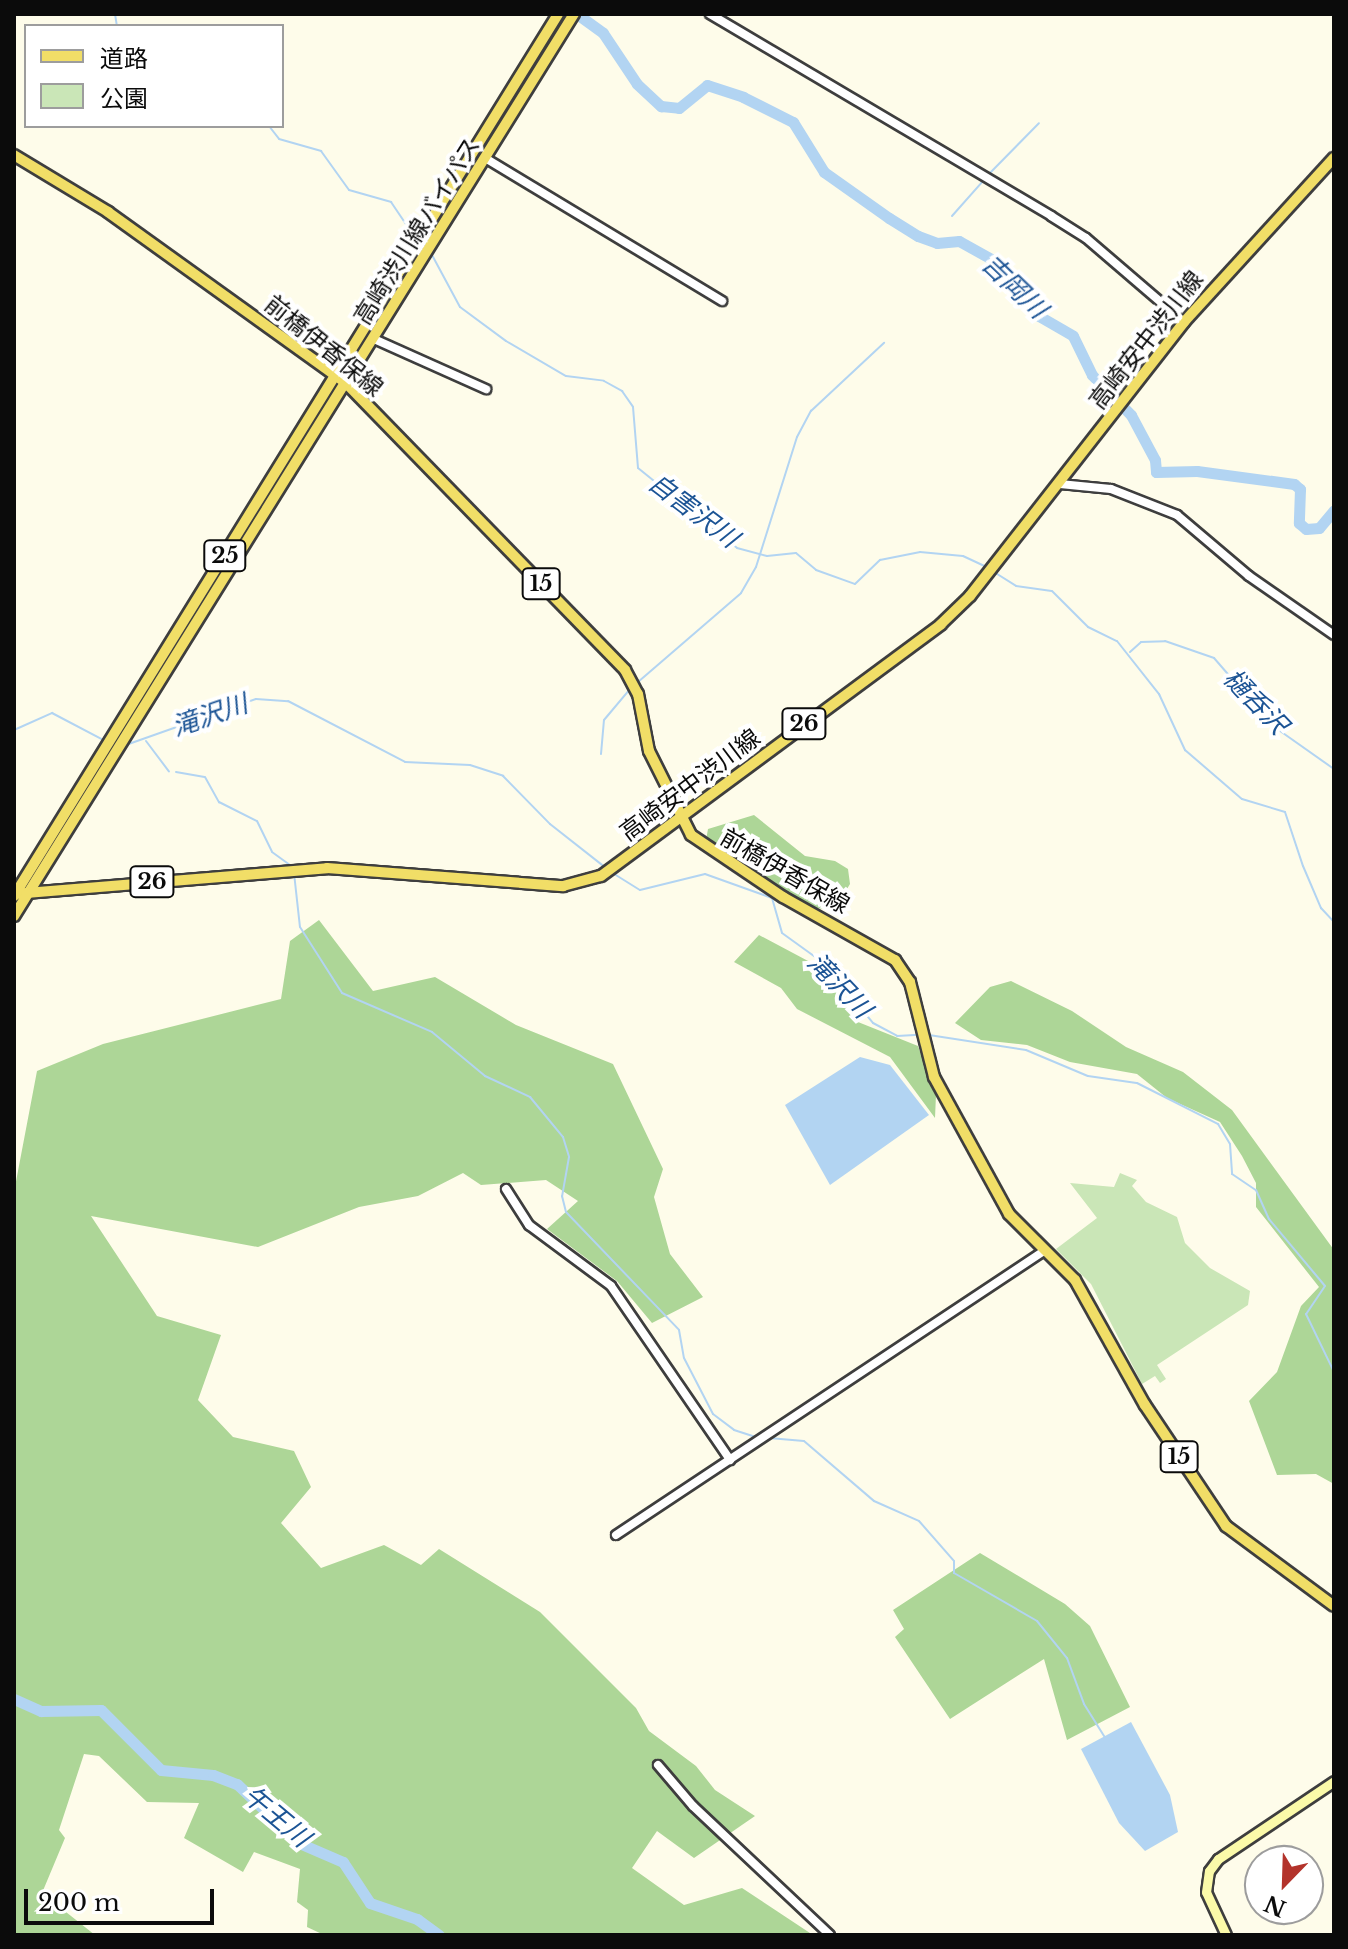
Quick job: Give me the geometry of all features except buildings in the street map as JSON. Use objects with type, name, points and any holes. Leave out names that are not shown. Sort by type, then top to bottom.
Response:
[{"type":"main road","name":"高崎渋川線バイパス","points":[[18,894],[112,759],[574,14]]},
{"type":"main road","name":"高崎渋川線バイパス","points":[[14,916],[18,894],[101,755],[556,18]]},
{"type":"main road","name":"前橋伊香保線","points":[[14,155],[108,212],[346,383],[625,670],[638,694],[649,751],[680,819],[713,854],[891,956],[908,977],[934,1077],[1001,1201],[1044,1251],[1075,1280],[1145,1405],[1226,1526],[1334,1606]]},
{"type":"main road","name":"高崎安中渋川線","points":[[18,894],[303,870],[563,886],[601,876],[941,624],[990,573],[1184,322],[1334,158]]},
{"type":"main road","points":[[1226,1935],[1206,1892],[1209,1871],[1218,1859],[1334,1781]]},
{"type":"street","points":[[710,14],[1086,238],[1184,322]]},
{"type":"street","points":[[485,158],[722,301]]},
{"type":"street","points":[[374,339],[486,389]]},
{"type":"street","points":[[1060,484],[1111,489],[1177,515],[1249,576],[1334,635]]},
{"type":"street","points":[[506,1189],[529,1225],[611,1286],[730,1460]]},
{"type":"street","points":[[616,1535],[1044,1251]]},
{"type":"street","points":[[658,1765],[693,1806],[830,1935]]},
{"type":"green space","points":[[754,815],[805,856],[835,861],[848,869],[850,884],[834,910],[801,906],[706,840],[708,829]]},
{"type":"green space","points":[[319,920],[373,991],[435,977],[516,1025],[613,1064],[663,1169],[654,1197],[670,1254],[703,1297],[652,1323],[617,1281],[547,1229],[578,1201],[546,1180],[481,1185],[463,1173],[418,1196],[359,1207],[258,1247],[91,1216],[157,1316],[221,1335],[198,1400],[233,1437],[294,1451],[311,1487],[281,1523],[321,1568],[384,1545],[421,1565],[439,1549],[540,1612],[636,1708],[649,1731],[696,1766],[715,1790],[755,1816],[694,1858],[657,1831],[632,1868],[684,1905],[742,1888],[813,1935],[324,1935],[307,1927],[308,1910],[297,1902],[300,1869],[254,1852],[243,1872],[184,1838],[199,1803],[147,1802],[99,1756],[84,1754],[59,1830],[65,1838],[42,1893],[95,1935],[14,1935],[14,1192],[37,1071],[103,1044],[281,999],[290,941]]},
{"type":"green space","points":[[759,935],[825,970],[858,1022],[918,1046],[936,1095],[935,1118],[890,1057],[797,1009],[781,988],[734,962]]},
{"type":"green space","points":[[1011,981],[1072,1011],[1126,1047],[1183,1072],[1232,1110],[1334,1250],[1334,1484],[1316,1474],[1277,1475],[1249,1401],[1277,1372],[1301,1306],[1319,1287],[1256,1207],[1256,1183],[1242,1156],[1220,1122],[1167,1098],[1137,1074],[1070,1062],[1027,1045],[981,1040],[955,1023],[990,987]]},
{"type":"green space","points":[[1120,1173],[1137,1180],[1132,1186],[1146,1202],[1177,1217],[1185,1243],[1210,1268],[1250,1291],[1248,1305],[1157,1365],[1166,1379],[1160,1383],[1155,1376],[1142,1384],[1091,1284],[1056,1249],[1097,1218],[1070,1183],[1114,1187]]},
{"type":"green space","points":[[980,1553],[1065,1604],[1090,1626],[1130,1707],[1067,1740],[1044,1659],[950,1719],[895,1637],[904,1629],[893,1610]]},
{"type":"water","points":[[860,1057],[890,1065],[929,1115],[830,1185],[785,1105]]},
{"type":"water","points":[[1131,1722],[1170,1795],[1178,1832],[1145,1851],[1119,1823],[1081,1749]]},
{"type":"waterway","name":"自害沢川","points":[[115,14],[117,24]]},
{"type":"waterway","name":"吉岡川","points":[[577,14],[603,33],[637,84],[661,106],[679,108],[707,85],[743,97],[793,122],[824,172],[889,218],[918,236],[937,243],[959,241],[991,259],[1039,316],[1073,336],[1092,375],[1131,415],[1155,460],[1156,472],[1197,471],[1294,484],[1300,489],[1299,523],[1306,529],[1319,528],[1334,510]]},
{"type":"waterway","points":[[987,176],[1039,123]]},
{"type":"waterway","name":"自害沢川","points":[[271,128],[279,139],[321,151],[349,190],[391,202],[416,239]]},
{"type":"waterway","points":[[952,216],[983,181]]},
{"type":"waterway","name":"自害沢川","points":[[432,255],[460,307],[506,341],[566,376],[604,381],[622,391],[633,407],[638,468],[737,548],[767,556],[796,553],[816,570],[855,584],[880,560],[920,552],[963,556],[989,568]]},
{"type":"waterway","points":[[638,682],[741,593],[756,567],[797,437],[811,411],[884,343]]},
{"type":"waterway","name":"自害沢川","points":[[994,572],[1016,586],[1052,591],[1088,627],[1117,641],[1159,694],[1185,750],[1242,799],[1285,812],[1321,908],[1334,922]]},
{"type":"waterway","name":"樋呑沢","points":[[1130,652],[1141,642],[1165,641],[1214,658],[1273,726],[1334,769]]},
{"type":"waterway","points":[[601,754],[604,720],[630,689]]},
{"type":"waterway","name":"滝沢川","points":[[123,746],[256,699],[288,701],[405,762],[470,765],[503,776],[550,824],[606,868]]},
{"type":"waterway","name":"滝沢川","points":[[14,730],[52,713],[105,741]]},
{"type":"waterway","points":[[146,741],[169,771]]},
{"type":"waterway","points":[[176,772],[205,777],[219,802],[257,821],[272,852],[293,867]]},
{"type":"waterway","name":"滝沢川","points":[[611,872],[640,890],[705,874],[772,898],[782,933],[825,964],[873,1023],[897,1036],[919,1035]]},
{"type":"waterway","points":[[294,873],[300,927],[342,993],[432,1032],[485,1076],[530,1097],[563,1137],[569,1157],[562,1196],[566,1212],[679,1330],[684,1358],[713,1414],[734,1430],[755,1437]]},
{"type":"waterway","name":"滝沢川","points":[[929,1035],[1026,1050],[1088,1076],[1137,1083],[1218,1124],[1230,1144],[1232,1174],[1256,1190],[1269,1219],[1325,1286],[1306,1314],[1334,1372]]},
{"type":"waterway","points":[[769,1438],[804,1441],[874,1501],[919,1521],[954,1561],[954,1573],[1037,1621],[1067,1658],[1084,1704],[1105,1737]]},
{"type":"waterway","name":"午王川","points":[[14,1699],[41,1711],[101,1710],[161,1770],[213,1775],[237,1784],[299,1843],[343,1862],[370,1903],[417,1919],[439,1935]]}]
